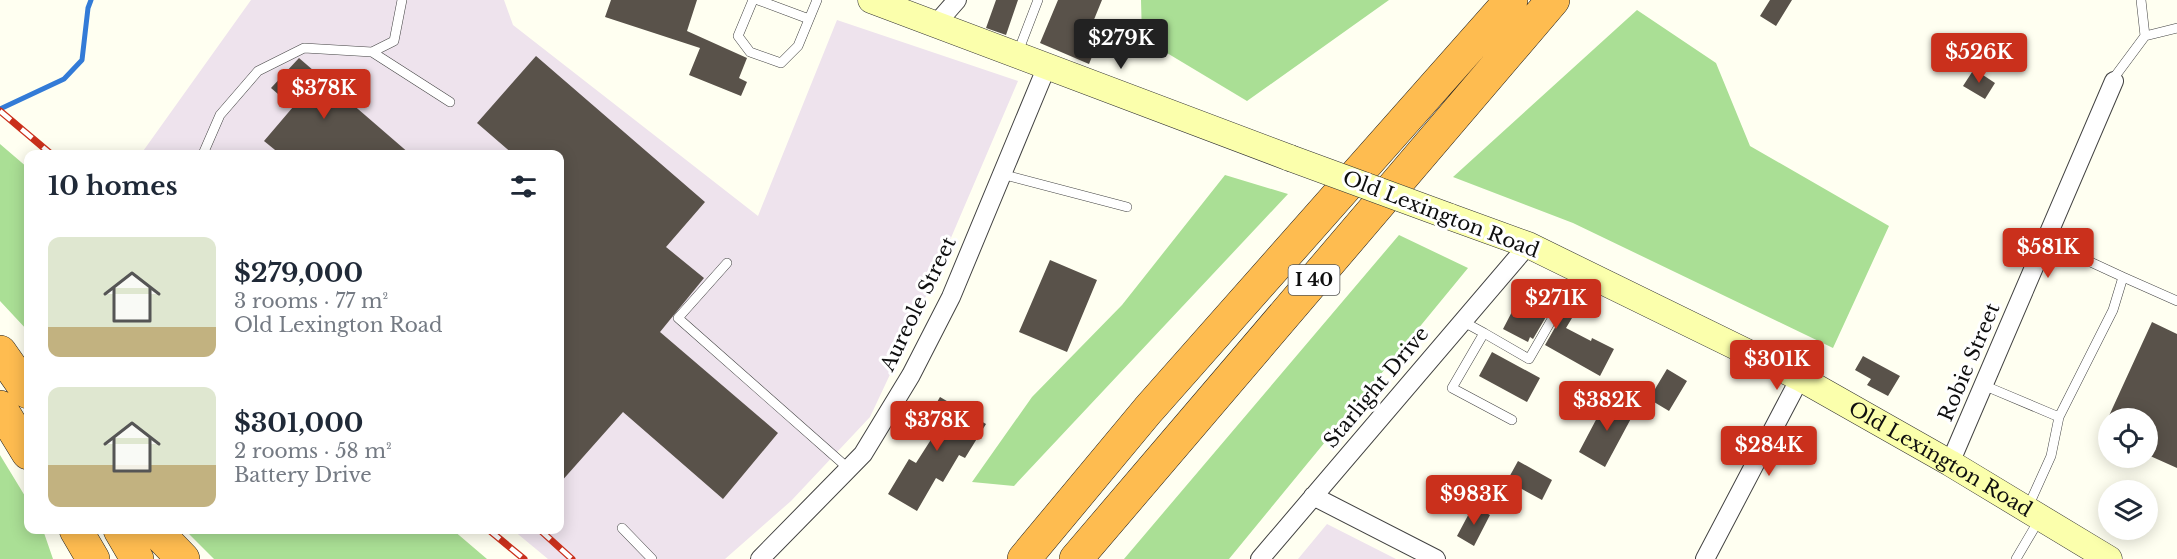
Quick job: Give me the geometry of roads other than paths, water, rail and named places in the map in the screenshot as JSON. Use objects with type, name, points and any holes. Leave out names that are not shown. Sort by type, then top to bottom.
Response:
[{"type":"highway","name":"I 40","points":[[1024,559],[1148,410],[1510,0]]},
{"type":"highway","name":"I 40","points":[[1076,559],[1553,0]]},
{"type":"highway","points":[[0,345],[24,374]]},
{"type":"highway","points":[[0,352],[24,386]]},
{"type":"highway","points":[[0,407],[24,446]]},
{"type":"highway","points":[[1000,559],[1148,410]]},
{"type":"highway","points":[[63,534],[72,559]]},
{"type":"highway","points":[[78,534],[93,559]]},
{"type":"highway","points":[[122,534],[137,559]]},
{"type":"highway","points":[[159,534],[183,559]]},
{"type":"main road","name":"Old Lexington Road","points":[[870,0],[1528,245],[1800,378],[1950,463],[2109,559]]},
{"type":"street","points":[[936,24],[957,0]]},
{"type":"street","name":"Aureole Street","points":[[760,559],[863,454],[921,356],[951,297],[1047,66]]},
{"type":"street","name":"Robie Street","points":[[1950,463],[2114,81]]},
{"type":"street","name":"Starlight Drive","points":[[1260,559],[1528,245]]},
{"type":"street","points":[[1705,559],[1800,378]]},
{"type":"street","points":[[1313,496],[1436,559]]},
{"type":"lane","points":[[372,52],[394,41],[402,0]]},
{"type":"lane","points":[[809,19],[756,0],[738,36],[750,52],[781,63],[798,46],[817,0]]},
{"type":"lane","points":[[1017,54],[1038,0]]},
{"type":"lane","points":[[2141,0],[2145,36]]},
{"type":"lane","points":[[2114,81],[2145,36],[2177,28]]},
{"type":"lane","points":[[205,150],[220,115],[258,71],[304,48],[372,52],[450,102]]},
{"type":"lane","points":[[1001,174],[1127,207]]},
{"type":"lane","points":[[2045,241],[2177,302]]},
{"type":"lane","points":[[728,263],[678,318],[849,469]]},
{"type":"lane","points":[[2016,559],[2051,456],[2059,417],[2113,310],[2123,277]]},
{"type":"lane","points":[[1462,321],[1528,360],[1555,314]]},
{"type":"lane","points":[[1484,333],[1452,388],[1512,420]]},
{"type":"lane","points":[[1983,385],[2059,417]]},
{"type":"lane","points":[[622,528],[652,559]]},
{"type":"waterway","points":[[0,109],[64,79],[82,60],[91,0]]},
{"type":"railway","points":[[0,111],[46,150]]},
{"type":"railway","points":[[494,534],[524,559]]},
{"type":"railway","points":[[544,534],[572,559]]}]
